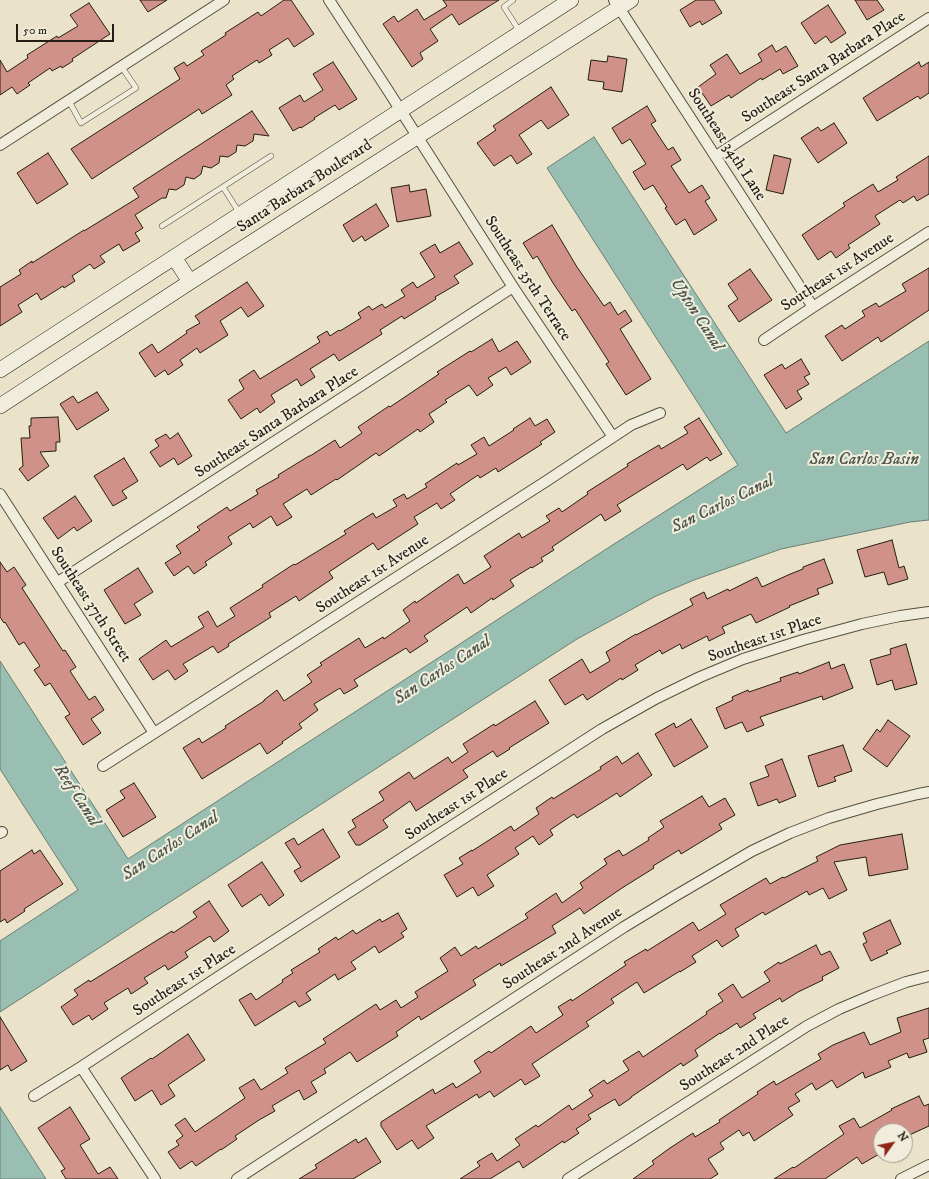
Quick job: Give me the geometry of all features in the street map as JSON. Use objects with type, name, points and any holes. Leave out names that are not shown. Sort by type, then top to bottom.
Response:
[{"type":"main road","name":"Santa Barbara Boulevard","points":[[0,370],[571,0]]},
{"type":"main road","name":"Santa Barbara Boulevard","points":[[0,406],[621,3]]},
{"type":"main road","points":[[174,257],[190,282]]},
{"type":"street","points":[[0,145],[224,0]]},
{"type":"street","name":"Southeast 35th Terrace","points":[[329,0],[513,287],[613,437]]},
{"type":"street","name":"Southeast 34th Lane","points":[[621,3],[716,156],[813,307]]},
{"type":"street","name":"Southeast Santa Barbara Place","points":[[716,156],[929,18]]},
{"type":"street","name":"Southeast 1st Avenue","points":[[764,340],[929,232]]},
{"type":"street","name":"Southeast Santa Barbara Place","points":[[58,582],[513,287]]},
{"type":"street","name":"Southeast 1st Avenue","points":[[103,766],[631,425],[660,413]]},
{"type":"street","name":"Southeast 37th Street","points":[[0,494],[154,733]]},
{"type":"street","name":"Southeast 1st Place","points":[[34,1096],[602,729],[657,698],[700,677],[758,654],[862,624],[929,612]]},
{"type":"street","name":"Southeast 2nd Avenue","points":[[236,1179],[624,927],[752,851],[829,818],[884,802],[929,792]]},
{"type":"street","name":"Southeast 2nd Place","points":[[568,1179],[807,1026],[839,1009],[872,995],[906,982],[929,976]]},
{"type":"street","points":[[81,1067],[154,1179]]},
{"type":"street","points":[[901,1179],[929,1165]]},
{"type":"lane","points":[[513,0],[504,7],[520,33]]},
{"type":"lane","points":[[69,101],[81,123],[136,88],[121,66]]},
{"type":"lane","points":[[162,226],[271,156]]},
{"type":"lane","points":[[223,187],[240,214]]},
{"type":"water","points":[[594,137],[786,433],[929,341],[929,520],[910,522],[781,549],[694,580],[656,596],[577,639],[0,1012],[0,941],[78,890],[0,769],[0,661],[128,859],[738,465],[547,168]]},
{"type":"water","points":[[0,1107],[19,1137],[46,1179],[0,1179]]},
{"type":"building","points":[[140,0],[167,0],[148,12]]},
{"type":"building","points":[[284,0],[291,0],[314,34],[294,47],[288,38],[269,50],[272,55],[259,63],[257,60],[232,76],[234,79],[226,85],[232,95],[202,114],[199,109],[92,179],[71,149],[180,79],[174,68],[184,62],[187,66],[204,55],[201,51],[226,35],[225,33],[258,12],[261,16]]},
{"type":"building","points":[[443,0],[499,0],[459,25],[452,14],[430,29],[438,41],[420,53],[423,59],[412,67],[383,24],[394,16],[398,22],[417,9],[424,20],[447,6]]},
{"type":"building","points":[[696,0],[714,0],[722,13],[702,25],[700,21],[690,27],[680,10]]},
{"type":"building","points":[[855,0],[877,0],[884,10],[867,20]]},
{"type":"building","points":[[89,3],[110,34],[72,59],[73,61],[62,68],[61,66],[52,71],[50,68],[28,83],[30,85],[17,94],[12,87],[0,95],[0,60],[7,72],[28,58],[27,55],[57,36],[58,38],[78,26],[70,15]]},
{"type":"building","points":[[828,5],[846,33],[831,43],[826,36],[815,44],[801,23]]},
{"type":"building","points":[[772,45],[776,52],[786,46],[798,66],[783,74],[780,69],[762,80],[761,78],[731,98],[729,95],[711,106],[698,87],[716,74],[710,65],[727,54],[740,74],[762,61],[758,54]]},
{"type":"building","points":[[608,56],[627,59],[622,92],[603,89],[604,82],[588,80],[591,60],[607,62]]},
{"type":"building","points":[[333,62],[357,99],[339,110],[335,105],[301,128],[300,127],[293,131],[279,108],[300,95],[304,102],[323,90],[313,74]]},
{"type":"building","points":[[919,62],[921,67],[929,62],[929,93],[920,99],[918,96],[877,121],[863,98]]},
{"type":"building","points":[[551,87],[569,115],[548,129],[541,120],[519,135],[532,154],[517,164],[511,155],[494,166],[477,143],[496,130],[493,126]]},
{"type":"building","points":[[647,106],[656,121],[651,124],[668,150],[673,147],[681,160],[671,166],[689,193],[702,185],[710,198],[705,201],[717,220],[694,235],[685,219],[676,225],[653,185],[644,190],[633,172],[646,164],[630,139],[622,144],[612,128]]},
{"type":"building","points":[[252,111],[269,136],[254,134],[253,141],[245,146],[237,145],[236,152],[228,157],[220,156],[219,163],[211,168],[203,166],[201,174],[194,179],[186,177],[184,185],[176,190],[169,189],[166,198],[162,198],[135,215],[143,228],[135,233],[140,241],[123,251],[119,244],[100,256],[105,262],[94,269],[90,264],[72,276],[75,281],[64,288],[63,286],[41,300],[37,293],[18,305],[22,312],[0,326],[0,287],[21,274],[19,270],[139,197],[133,188]]},
{"type":"building","points":[[834,123],[847,143],[818,163],[801,138],[818,127],[821,131]]},
{"type":"building","points":[[48,153],[68,184],[37,204],[17,173]]},
{"type":"building","points":[[774,155],[791,159],[783,194],[766,190]]},
{"type":"building","points":[[929,156],[929,194],[917,201],[914,196],[903,203],[900,200],[875,216],[880,224],[848,245],[850,248],[836,258],[831,251],[818,260],[802,235],[845,206],[843,203],[873,184],[878,192],[898,180],[896,177]]},
{"type":"building","points":[[409,185],[410,192],[426,189],[431,216],[397,222],[391,188]]},
{"type":"building","points":[[376,204],[389,226],[365,241],[362,236],[353,242],[343,225]]},
{"type":"building","points":[[552,225],[577,267],[604,306],[610,302],[618,315],[625,310],[632,321],[620,329],[651,379],[626,395],[606,364],[609,362],[575,309],[572,311],[537,256],[533,259],[523,243]]},
{"type":"building","points":[[459,242],[473,264],[454,276],[459,283],[435,297],[436,299],[404,319],[402,316],[380,330],[382,334],[339,361],[334,354],[310,369],[315,377],[301,386],[297,379],[271,395],[275,402],[260,413],[257,408],[241,419],[228,400],[244,389],[239,380],[254,370],[260,379],[320,342],[317,337],[327,331],[330,336],[361,318],[358,313],[369,306],[372,310],[382,304],[385,308],[405,296],[401,290],[413,282],[417,288],[435,277],[420,253],[435,244],[440,253]]},
{"type":"building","points":[[929,268],[929,310],[881,342],[878,337],[842,361],[825,336],[842,325],[845,329],[865,316],[862,311],[876,303],[879,307],[906,291],[902,284]]},
{"type":"building","points":[[750,269],[772,300],[739,322],[728,306],[738,299],[728,284]]},
{"type":"building","points":[[247,282],[264,306],[248,317],[241,307],[220,321],[228,335],[200,353],[197,348],[180,360],[183,365],[168,375],[165,370],[155,377],[139,353],[152,344],[158,353],[187,333],[186,331],[200,323],[195,316]]},
{"type":"building","points":[[492,339],[499,352],[517,341],[531,362],[511,375],[506,367],[488,378],[493,385],[477,396],[469,385],[445,400],[447,402],[429,414],[434,422],[420,432],[418,429],[379,456],[376,453],[337,480],[336,479],[311,495],[307,489],[283,504],[292,517],[277,526],[271,516],[253,528],[250,523],[228,537],[232,544],[205,562],[207,565],[194,574],[188,566],[174,576],[165,563],[181,553],[176,546],[200,530],[197,527],[227,507],[230,511],[258,494],[256,490],[279,477],[278,475],[335,440],[340,448],[362,433],[358,427],[439,374],[437,372]]},
{"type":"building","points":[[801,359],[810,374],[804,377],[809,384],[797,391],[802,399],[786,409],[764,375],[782,364],[785,369]]},
{"type":"building","points":[[97,392],[109,410],[77,430],[60,404],[73,396],[78,403]]},
{"type":"building","points":[[58,417],[60,442],[56,442],[56,451],[40,452],[49,466],[28,481],[19,469],[23,466],[21,438],[30,438],[29,426],[31,426],[31,418]]},
{"type":"building","points":[[530,418],[535,426],[547,419],[555,432],[540,442],[542,444],[498,472],[496,468],[480,478],[478,475],[450,494],[455,500],[441,509],[437,503],[414,517],[418,524],[378,550],[373,543],[347,560],[329,572],[333,578],[299,601],[296,596],[269,613],[271,617],[228,644],[229,646],[218,653],[213,646],[183,664],[188,671],[175,680],[168,670],[153,680],[139,659],[166,640],[171,647],[204,627],[198,617],[208,611],[217,627],[235,616],[230,608],[263,587],[262,585],[294,564],[295,565],[346,534],[344,531],[373,513],[376,518],[397,506],[393,500],[404,494],[407,499],[427,487],[425,484],[457,463],[458,465],[477,454],[471,445],[484,437],[489,446]]},
{"type":"building","points":[[699,418],[722,454],[710,461],[707,457],[687,470],[683,464],[617,505],[621,511],[605,521],[601,514],[552,547],[554,550],[541,558],[543,561],[510,580],[514,586],[493,600],[492,598],[471,613],[467,607],[424,636],[428,641],[410,653],[406,648],[354,680],[358,686],[344,694],[340,688],[314,704],[318,710],[299,724],[302,728],[267,754],[260,743],[202,779],[183,748],[199,738],[202,743],[226,728],[225,726],[264,701],[277,690],[284,701],[312,682],[307,675],[322,665],[320,663],[359,638],[365,648],[383,637],[384,639],[410,621],[403,610],[415,601],[416,603],[458,574],[464,584],[491,567],[484,556],[519,533],[522,538],[550,521],[546,516],[559,508],[562,512],[588,494],[587,492],[628,466],[627,464],[659,445],[661,449],[688,433],[684,427]]},
{"type":"building","points":[[178,433],[192,456],[178,465],[174,458],[160,467],[150,452],[159,446],[155,440],[166,434],[170,439]]},
{"type":"building","points":[[124,458],[138,481],[122,491],[127,498],[113,506],[94,476]]},
{"type":"building","points":[[75,496],[92,521],[77,531],[74,527],[58,539],[43,518]]},
{"type":"building","points":[[892,540],[899,568],[904,566],[908,579],[888,585],[884,572],[865,577],[857,550]]},
{"type":"building","points":[[824,559],[833,583],[817,589],[819,594],[789,606],[790,607],[756,623],[751,614],[722,627],[725,633],[709,641],[707,636],[682,649],[680,644],[662,654],[660,650],[635,665],[638,670],[622,680],[621,678],[587,700],[583,694],[565,705],[549,680],[582,659],[590,673],[610,661],[606,652],[636,634],[693,605],[690,599],[704,592],[707,599],[728,589],[729,591],[757,577],[762,587],[803,569],[803,567]]},
{"type":"building","points":[[0,562],[7,572],[14,567],[26,585],[22,588],[63,651],[65,650],[76,667],[70,671],[89,700],[95,696],[104,710],[91,719],[101,733],[83,745],[65,717],[70,714],[50,683],[45,686],[34,670],[40,666],[24,642],[19,645],[5,622],[4,623],[0,617]]},
{"type":"building","points":[[138,568],[153,592],[134,604],[141,615],[125,624],[104,590]]},
{"type":"building","points":[[906,644],[917,684],[895,690],[892,680],[877,685],[870,660],[891,654],[890,649]]},
{"type":"building","points":[[829,662],[831,669],[844,664],[853,688],[823,700],[822,696],[760,717],[764,725],[747,732],[742,722],[725,729],[716,708],[733,700],[732,697],[748,690],[749,692],[781,681],[780,678],[798,672],[799,674]]},
{"type":"building","points":[[535,701],[549,723],[497,757],[493,751],[463,770],[468,777],[416,811],[410,801],[383,820],[388,827],[360,845],[356,845],[348,832],[356,827],[352,820],[384,800],[379,792],[409,772],[414,779],[448,757],[452,763],[468,752],[463,744],[494,724],[495,726]]},
{"type":"building","points":[[691,719],[708,747],[674,767],[655,734],[674,723],[676,728]]},
{"type":"building","points":[[888,720],[910,736],[887,767],[863,749],[877,729],[880,732]]},
{"type":"building","points":[[843,745],[852,771],[834,777],[836,781],[818,787],[808,756]]},
{"type":"building","points":[[638,753],[652,775],[620,797],[617,793],[577,818],[574,814],[550,830],[553,835],[539,845],[533,836],[515,848],[519,854],[487,875],[494,886],[478,896],[473,887],[457,897],[444,875],[463,864],[459,858],[511,826],[514,831],[539,814],[536,808],[552,797],[553,799],[601,769],[600,767],[617,756],[622,764]]},
{"type":"building","points":[[782,759],[796,796],[779,803],[777,799],[758,806],[750,783],[769,776],[765,766]]},
{"type":"building","points":[[134,783],[156,817],[123,837],[106,810],[125,798],[120,791]]},
{"type":"building","points":[[702,796],[709,807],[725,798],[735,815],[719,824],[722,829],[681,854],[679,850],[653,866],[654,868],[584,914],[580,908],[552,926],[556,933],[501,966],[500,963],[473,980],[476,985],[421,1020],[419,1016],[396,1032],[398,1036],[357,1062],[350,1052],[324,1069],[326,1073],[311,1082],[317,1092],[304,1100],[299,1090],[272,1106],[275,1111],[235,1136],[237,1139],[196,1166],[192,1161],[180,1169],[168,1152],[179,1145],[176,1141],[183,1136],[175,1125],[185,1118],[195,1132],[245,1098],[239,1088],[254,1079],[261,1090],[288,1073],[285,1068],[326,1043],[323,1039],[376,1004],[380,1010],[396,1000],[401,1008],[418,997],[415,992],[448,971],[440,958],[455,947],[461,956],[476,946],[478,949],[528,918],[525,914],[556,893],[562,903],[583,888],[580,883],[607,864],[604,859],[619,850],[623,856],[649,840],[648,838],[664,827],[660,821]]},
{"type":"building","points":[[323,829],[340,857],[301,882],[294,871],[301,867],[285,843],[294,838],[298,845]]},
{"type":"building","points":[[902,834],[908,869],[869,876],[866,857],[834,862],[847,890],[829,899],[823,888],[809,895],[807,891],[765,915],[763,912],[735,929],[739,936],[722,947],[717,940],[692,956],[696,962],[644,993],[637,982],[611,999],[614,1003],[586,1022],[589,1026],[532,1064],[540,1076],[525,1085],[521,1079],[494,1097],[490,1091],[479,1098],[477,1094],[426,1126],[434,1138],[418,1149],[412,1140],[397,1150],[381,1126],[381,1122],[433,1089],[435,1094],[453,1083],[456,1088],[481,1072],[474,1061],[489,1051],[491,1053],[531,1026],[536,1033],[563,1015],[558,1007],[571,999],[572,1001],[626,965],[624,962],[646,949],[647,951],[693,922],[699,931],[726,914],[720,905],[766,878],[770,884],[783,877],[784,878],[818,861],[816,857],[840,845]]},
{"type":"building","points":[[32,850],[34,854],[40,850],[63,884],[24,909],[25,911],[7,923],[5,919],[0,922],[0,871]]},
{"type":"building","points":[[262,862],[284,895],[269,906],[261,894],[242,907],[228,885]]},
{"type":"building","points":[[209,901],[229,931],[214,942],[210,936],[185,952],[188,957],[168,970],[165,965],[144,978],[148,983],[131,994],[128,988],[104,1003],[108,1009],[92,1020],[89,1015],[73,1025],[61,1007],[78,995],[74,990],[89,980],[90,982],[172,931],[173,933],[197,917],[193,912]]},
{"type":"building","points":[[398,913],[407,929],[401,933],[404,937],[379,953],[375,946],[351,962],[356,969],[338,980],[335,974],[306,993],[311,1000],[299,1007],[295,1001],[255,1026],[239,1000],[251,993],[256,1000],[283,982],[282,980],[293,973],[291,970],[320,952],[318,949],[336,937],[338,940],[353,930],[356,934],[380,919],[382,922]]},
{"type":"building","points":[[890,920],[901,944],[886,951],[888,953],[871,961],[863,944],[867,942],[863,933]]},
{"type":"building","points":[[816,945],[821,955],[830,951],[839,968],[822,977],[823,980],[798,992],[782,1002],[780,998],[753,1014],[756,1018],[740,1028],[737,1023],[720,1033],[695,1050],[698,1056],[683,1066],[681,1063],[619,1106],[615,1099],[588,1115],[591,1119],[576,1129],[579,1133],[564,1143],[563,1141],[523,1168],[519,1161],[490,1179],[460,1179],[480,1166],[477,1162],[492,1153],[497,1161],[520,1145],[515,1139],[536,1125],[538,1127],[569,1105],[572,1110],[593,1096],[589,1090],[604,1080],[607,1084],[629,1070],[623,1061],[639,1051],[643,1057],[707,1014],[706,1012],[723,1001],[718,994],[733,984],[742,998],[770,981],[764,972],[779,962],[780,964]]},
{"type":"building","points":[[929,1008],[929,1038],[923,1040],[927,1052],[909,1058],[907,1053],[888,1061],[891,1067],[865,1078],[863,1072],[837,1088],[832,1080],[816,1090],[812,1083],[795,1094],[800,1101],[788,1108],[793,1115],[754,1141],[749,1132],[743,1136],[739,1130],[720,1143],[724,1149],[708,1159],[718,1174],[710,1179],[633,1179],[654,1164],[652,1161],[670,1148],[693,1133],[695,1137],[720,1122],[719,1120],[758,1094],[757,1092],[774,1081],[776,1085],[821,1059],[818,1054],[833,1045],[864,1032],[870,1045],[901,1032],[897,1018]]},
{"type":"building","points":[[0,1017],[27,1061],[11,1071],[8,1065],[0,1070]]},
{"type":"building","points":[[188,1034],[205,1060],[168,1085],[175,1096],[161,1105],[152,1090],[135,1101],[121,1078]]},
{"type":"building","points":[[919,1096],[924,1106],[929,1104],[929,1126],[913,1133],[913,1123],[873,1123],[873,1158],[862,1164],[857,1157],[825,1179],[774,1179],[793,1167],[794,1168],[844,1134],[839,1126],[854,1118],[860,1128],[892,1110],[891,1109]]},
{"type":"building","points":[[70,1107],[90,1139],[80,1145],[98,1174],[110,1167],[118,1179],[66,1179],[61,1171],[65,1169],[38,1128]]},
{"type":"building","points":[[366,1138],[381,1162],[353,1179],[299,1179],[317,1168],[315,1165],[356,1139],[358,1143]]},
{"type":"water label","name":"Upton Canal","points":[[696,315]]},
{"type":"water label","name":"San Carlos Basin","points":[[864,460]]},
{"type":"water label","name":"San Carlos Canal","points":[[723,505]]},
{"type":"water label","name":"San Carlos Canal","points":[[443,671]]},
{"type":"water label","name":"Reef Canal","points":[[76,796]]},
{"type":"water label","name":"San Carlos Canal","points":[[171,847]]}]
